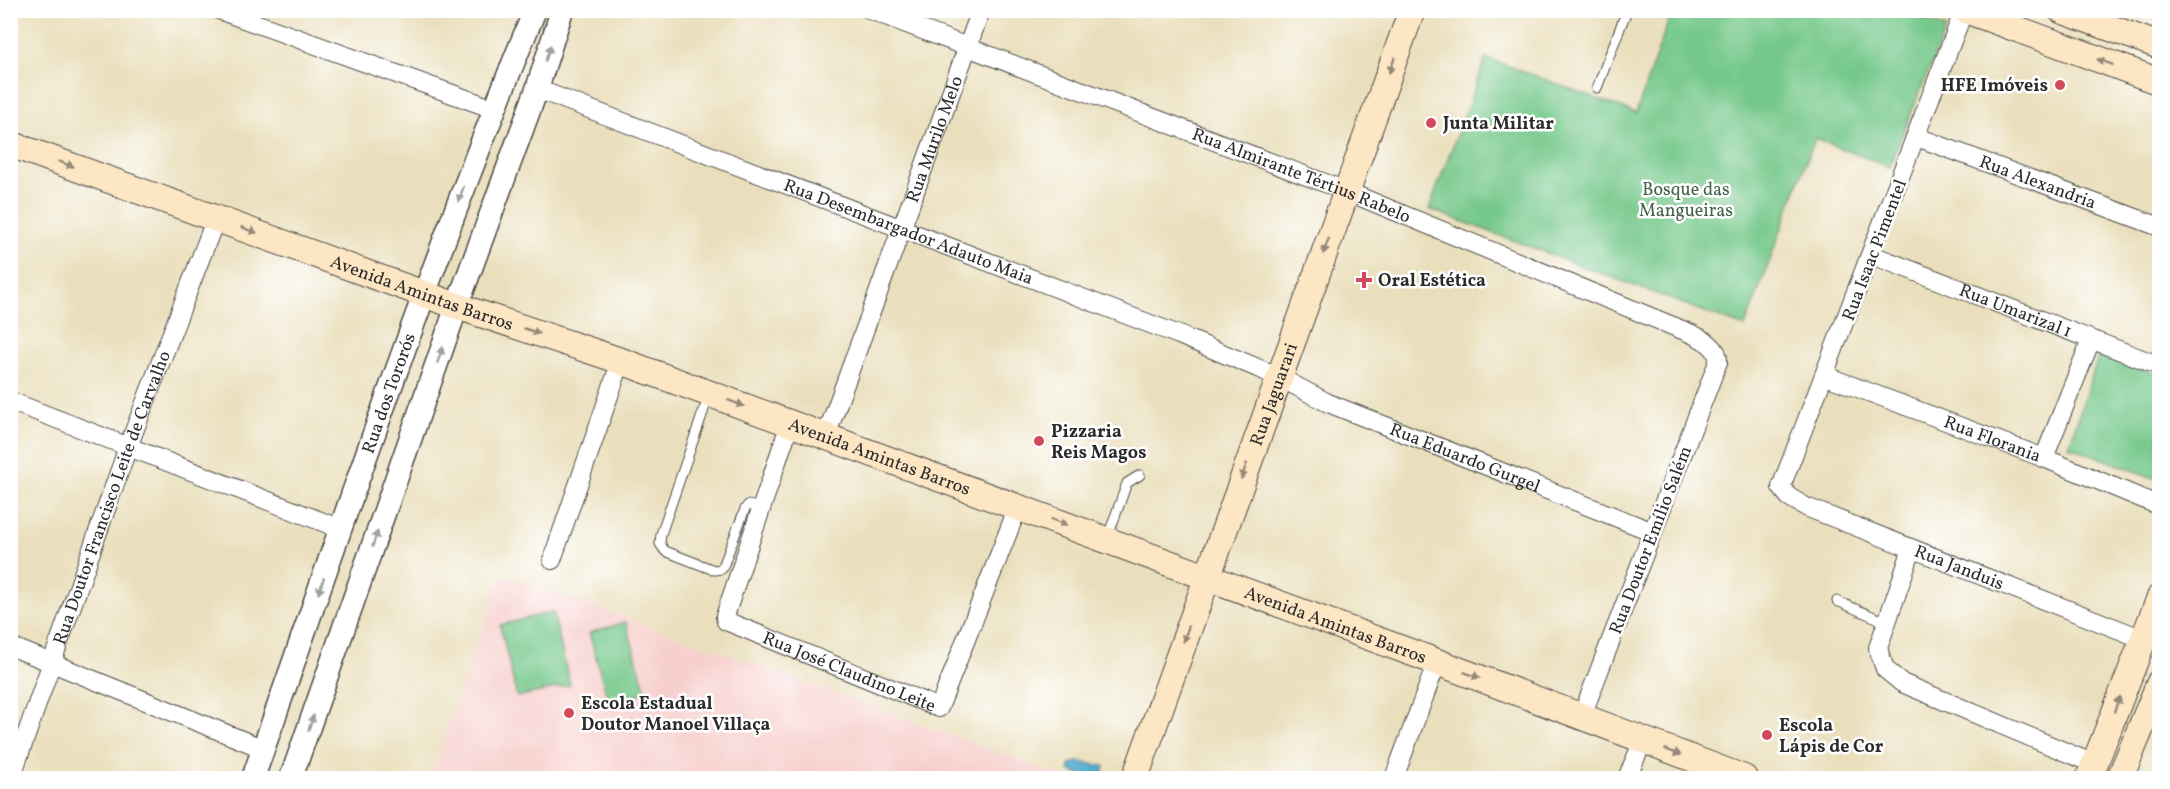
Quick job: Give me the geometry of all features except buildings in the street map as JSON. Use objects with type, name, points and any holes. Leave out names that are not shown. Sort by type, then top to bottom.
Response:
[{"type":"main road","name":"Rua Jaguarari","points":[[1135,778],[1205,578],[1412,10]]},
{"type":"main road","points":[[1965,10],[2160,82]]},
{"type":"main road","points":[[2021,31],[2065,12],[2160,46]]},
{"type":"main road","name":"Avenida Amintas Barros","points":[[10,144],[457,306],[621,360],[1744,778]]},
{"type":"main road","points":[[2091,771],[2160,597]]},
{"type":"main road","points":[[2120,778],[2160,682]]},
{"type":"main road","points":[[2107,731],[2135,742]]},
{"type":"street","points":[[219,10],[494,109]]},
{"type":"street","name":"Rua dos Tororós","points":[[253,778],[424,293],[482,139],[535,10]]},
{"type":"street","name":"Rua dos Tororós","points":[[291,778],[457,306],[537,88],[562,10]]},
{"type":"street","name":"Rua Almirante Tértius Rabelo","points":[[870,10],[1346,191],[1692,334],[1712,346],[1717,353],[1718,362]]},
{"type":"street","name":"Rua Murilo Melo","points":[[826,436],[981,10]]},
{"type":"street","name":"Rua Isaac Pimentel","points":[[1781,488],[1965,10]]},
{"type":"street","name":"Rua Desembargador Adauto Maia","points":[[537,88],[1179,335],[1279,377]]},
{"type":"street","name":"Rua Alexandria","points":[[1917,137],[2160,227]]},
{"type":"street","points":[[482,139],[513,150]]},
{"type":"street","name":"Rua Doutor Francisco Leite de Carvalho","points":[[11,778],[128,447],[216,218]]},
{"type":"street","name":"Rua Umarizal 1","points":[[1872,255],[2160,366]]},
{"type":"street","points":[[2044,458],[2091,340]]},
{"type":"street","points":[[552,560],[621,360]]},
{"type":"street","name":"Rua Doutor Emílio Salém","points":[[1581,718],[1718,362]]},
{"type":"street","name":"Rua Florania","points":[[1826,376],[2044,458],[2160,506]]},
{"type":"street","name":"Rua Eduardo Gurgel","points":[[1279,377],[1328,403],[1653,532]]},
{"type":"street","points":[[10,401],[341,530]]},
{"type":"street","points":[[761,508],[790,423]]},
{"type":"street","name":"Rua Janduis","points":[[1781,488],[1789,497],[1806,507],[2143,639]]},
{"type":"street","name":"Rua José Claudino Leite","points":[[761,508],[725,616],[726,621],[939,708],[1018,507]]},
{"type":"street","points":[[1912,549],[1879,644],[1878,657],[1890,676],[2091,771]]},
{"type":"street","points":[[10,646],[264,749]]},
{"type":"street","points":[[1394,778],[1437,662]]},
{"type":"street","points":[[1628,778],[1643,741]]},
{"type":"lane","points":[[1597,88],[1627,10]]},
{"type":"lane","points":[[709,393],[661,534],[660,544],[665,551],[714,570],[722,569],[745,509],[748,505],[761,508]]},
{"type":"lane","points":[[1107,539],[1127,483],[1140,475]]},
{"type":"lane","points":[[1837,601],[1886,622]]},
{"type":"shaded area","points":[[501,575],[708,647],[1068,778],[430,778]]},
{"type":"green space","name":"Bosque das Mangueiras","points":[[1672,11],[1902,11],[1946,28],[1889,167],[1815,138],[1745,327],[1429,209],[1486,58],[1636,113]]},
{"type":"green space","points":[[2099,353],[2159,375],[2159,480],[2069,446]]},
{"type":"green space","points":[[553,612],[570,685],[517,697],[500,625]]},
{"type":"green space","points":[[626,622],[646,692],[609,703],[589,633]]},
{"type":"water","points":[[1079,762],[1105,766],[1102,778],[1090,778],[1069,771],[1071,764]]},
{"type":"place","name":"HFE Imóveis","points":[[2060,85]]},
{"type":"place","name":"Junta Militar","points":[[1431,123]]},
{"type":"place","name":"Oral Estética","points":[[1364,280]]},
{"type":"place","name":"Pizzaria Reis Magos","points":[[1039,441]]},
{"type":"place","name":"Escola Estadual Doutor Manoel Villaça","points":[[569,713]]},
{"type":"place","name":"Escola Lápis de Cor","points":[[1767,735]]}]
